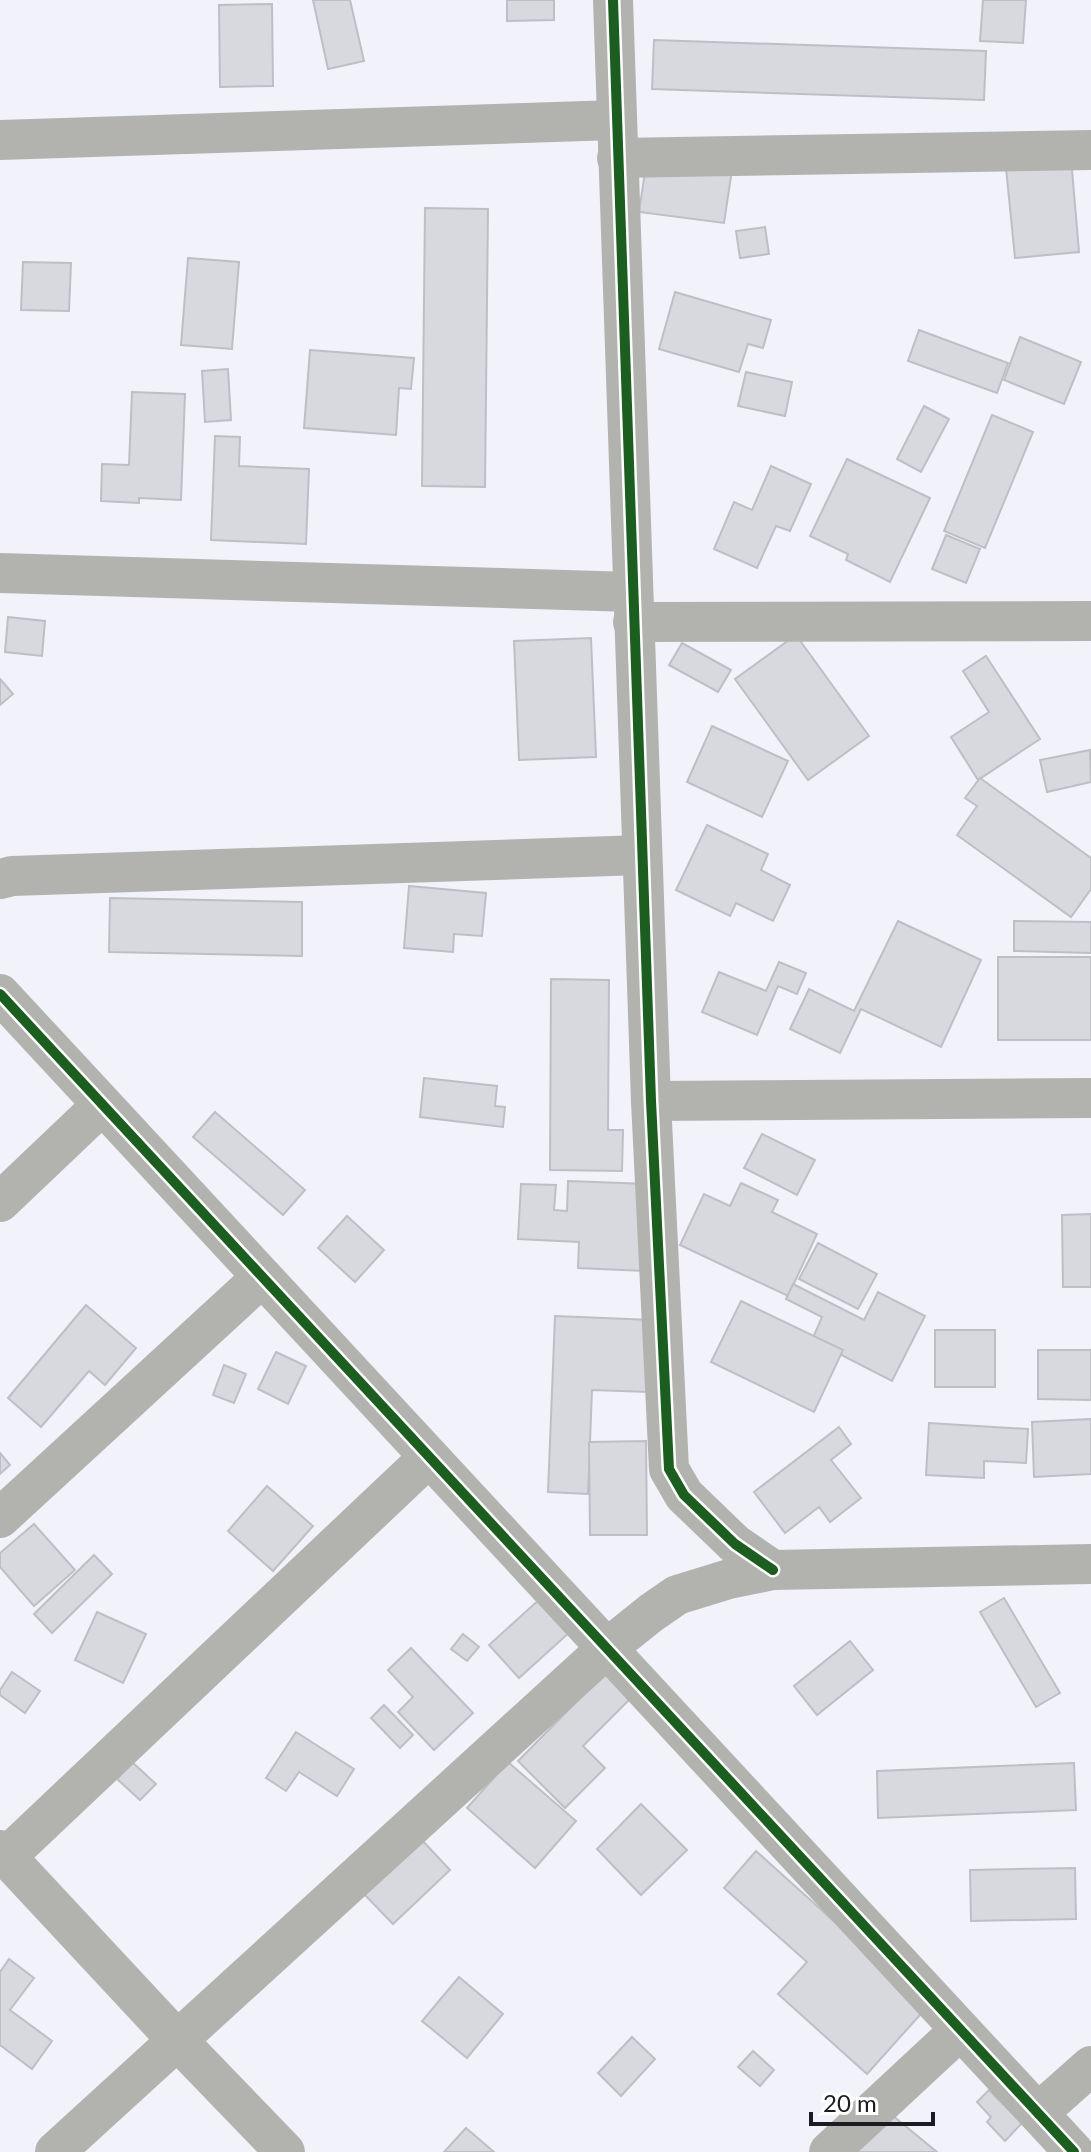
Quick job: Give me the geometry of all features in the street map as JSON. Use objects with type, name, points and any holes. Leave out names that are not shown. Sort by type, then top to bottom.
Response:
[{"type":"street","points":[[613,0],[651,1101],[669,1469],[684,1495],[735,1544],[773,1570]]},
{"type":"street","points":[[0,140],[617,139],[1091,150]]},
{"type":"street","points":[[0,573],[633,607],[1091,621]]},
{"type":"street","points":[[0,879],[28,875],[642,855]]},
{"type":"street","points":[[0,994],[1074,2152]]},
{"type":"street","points":[[651,1101],[1091,1098]]},
{"type":"street","points":[[0,1202],[102,1105]]},
{"type":"street","points":[[0,1518],[262,1277]]},
{"type":"street","points":[[285,2152],[3,1854],[429,1457]]},
{"type":"street","points":[[55,2152],[606,1649],[677,1595],[773,1570],[1091,1564]]},
{"type":"street","points":[[829,2152],[960,2030]]},
{"type":"street","points":[[1038,2113],[1091,2066]]},
{"type":"building","points":[[313,0],[350,0],[364,61],[328,69]]},
{"type":"building","points":[[507,0],[554,0],[554,20],[507,21]]},
{"type":"building","points":[[983,0],[1026,0],[1023,43],[980,41]]},
{"type":"building","points":[[272,4],[273,86],[220,87],[219,5]]},
{"type":"building","points":[[654,40],[986,51],[984,100],[652,89]]},
{"type":"building","points":[[1070,146],[1079,252],[1015,258],[1006,168]]},
{"type":"building","points":[[648,152],[733,163],[724,223],[639,212]]},
{"type":"building","points":[[425,208],[488,209],[485,487],[422,486]]},
{"type":"building","points":[[765,227],[769,254],[740,258],[736,231]]},
{"type":"building","points":[[188,258],[239,262],[232,349],[181,345]]},
{"type":"building","points":[[23,262],[71,263],[69,311],[21,310]]},
{"type":"building","points":[[675,292],[771,320],[763,348],[748,344],[739,372],[659,349]]},
{"type":"building","points":[[919,330],[1008,363],[997,393],[908,361]]},
{"type":"building","points":[[1020,337],[1081,362],[1064,404],[1004,380]]},
{"type":"building","points":[[310,350],[414,358],[411,389],[399,388],[396,435],[304,428]]},
{"type":"building","points":[[228,369],[231,420],[205,422],[202,371]]},
{"type":"building","points":[[746,372],[792,382],[785,416],[738,406]]},
{"type":"building","points":[[132,392],[185,394],[181,500],[139,498],[139,503],[101,501],[102,464],[129,465]]},
{"type":"building","points":[[924,406],[949,419],[921,472],[897,459]]},
{"type":"building","points":[[992,415],[1033,432],[985,548],[944,531]]},
{"type":"building","points":[[215,436],[240,437],[239,466],[309,469],[306,544],[211,540]]},
{"type":"building","points":[[847,459],[930,498],[890,582],[846,560],[848,554],[810,536]]},
{"type":"building","points":[[771,466],[811,484],[790,531],[776,526],[757,568],[714,549],[734,502],[752,510]]},
{"type":"building","points":[[946,535],[980,549],[966,583],[932,569]]},
{"type":"building","points":[[8,617],[45,621],[42,656],[5,652]]},
{"type":"building","points":[[796,635],[869,736],[808,780],[735,679]]},
{"type":"building","points":[[591,638],[596,757],[519,760],[514,641]]},
{"type":"building","points":[[682,643],[731,670],[718,692],[669,665]]},
{"type":"building","points":[[986,656],[1040,739],[978,780],[951,737],[989,712],[963,671]]},
{"type":"building","points":[[0,679],[13,694],[0,705]]},
{"type":"building","points":[[712,726],[788,761],[762,817],[687,782]]},
{"type":"building","points":[[1090,750],[1091,782],[1047,792],[1040,760]]},
{"type":"building","points":[[980,778],[1091,858],[1091,889],[1071,917],[957,835],[977,806],[965,798]]},
{"type":"building","points":[[707,825],[768,854],[761,870],[790,885],[773,921],[736,903],[730,916],[676,890]]},
{"type":"building","points":[[409,886],[486,893],[482,936],[454,934],[453,952],[404,948]]},
{"type":"building","points":[[110,898],[302,902],[302,956],[109,952]]},
{"type":"building","points":[[898,921],[981,960],[941,1047],[861,1009],[840,1053],[790,1029],[809,989],[854,1011]]},
{"type":"building","points":[[1014,921],[1091,922],[1091,953],[1014,951]]},
{"type":"building","points":[[998,957],[1091,957],[1091,1040],[998,1040]]},
{"type":"building","points":[[779,962],[806,973],[797,994],[778,986],[757,1035],[702,1012],[719,972],[766,991]]},
{"type":"building","points":[[551,979],[609,980],[608,1130],[623,1130],[622,1171],[550,1170]]},
{"type":"building","points":[[424,1078],[497,1086],[495,1106],[505,1107],[503,1127],[420,1117]]},
{"type":"building","points":[[215,1112],[305,1190],[283,1215],[193,1137]]},
{"type":"building","points":[[762,1134],[815,1160],[797,1195],[744,1168]]},
{"type":"building","points":[[568,1181],[648,1184],[644,1271],[578,1268],[579,1242],[518,1239],[521,1184],[556,1185],[554,1210],[567,1211]]},
{"type":"building","points":[[741,1183],[778,1200],[772,1212],[817,1234],[788,1296],[680,1245],[704,1194],[730,1206]]},
{"type":"building","points":[[1091,1214],[1091,1287],[1063,1287],[1062,1215]]},
{"type":"building","points":[[347,1216],[384,1250],[355,1282],[318,1248]]},
{"type":"building","points":[[818,1243],[877,1274],[858,1309],[799,1279]]},
{"type":"building","points":[[793,1284],[864,1320],[878,1292],[925,1316],[892,1381],[812,1340],[822,1317],[786,1299]]},
{"type":"building","points":[[741,1301],[843,1350],[814,1412],[711,1362]]},
{"type":"building","points":[[86,1305],[136,1348],[105,1385],[89,1371],[41,1427],[8,1398]]},
{"type":"building","points":[[555,1316],[652,1320],[649,1392],[592,1390],[588,1494],[548,1492]]},
{"type":"building","points":[[935,1330],[995,1330],[995,1387],[935,1387]]},
{"type":"building","points":[[1038,1350],[1091,1350],[1091,1400],[1038,1399]]},
{"type":"building","points":[[276,1352],[306,1366],[288,1404],[258,1389]]},
{"type":"building","points":[[224,1365],[246,1374],[234,1403],[213,1395]]},
{"type":"building","points":[[1091,1419],[1091,1474],[1034,1477],[1032,1422]]},
{"type":"building","points":[[929,1423],[1028,1429],[1026,1463],[984,1461],[984,1478],[926,1475]]},
{"type":"building","points":[[839,1427],[851,1444],[831,1460],[861,1498],[830,1522],[819,1507],[785,1533],[754,1492]]},
{"type":"building","points":[[646,1441],[647,1535],[590,1535],[589,1442]]},
{"type":"building","points":[[0,1453],[10,1465],[0,1474]]},
{"type":"building","points":[[267,1486],[313,1526],[273,1571],[228,1531]]},
{"type":"building","points":[[34,1524],[75,1570],[34,1606],[0,1567],[0,1553]]},
{"type":"building","points":[[94,1555],[112,1574],[52,1633],[34,1614]]},
{"type":"building","points":[[541,1598],[571,1631],[519,1678],[489,1645]]},
{"type":"building","points":[[1004,1598],[1060,1693],[1036,1707],[980,1612]]},
{"type":"building","points":[[97,1612],[146,1634],[123,1683],[75,1660]]},
{"type":"building","points":[[463,1634],[479,1647],[467,1661],[451,1649]]},
{"type":"building","points":[[850,1641],[873,1670],[817,1715],[794,1686]]},
{"type":"building","points":[[411,1648],[473,1713],[434,1750],[398,1712],[413,1697],[388,1670]]},
{"type":"building","points":[[12,1672],[40,1691],[25,1713],[0,1695]]},
{"type":"building","points":[[605,1673],[630,1699],[583,1746],[605,1768],[565,1808],[518,1761]]},
{"type":"building","points":[[384,1705],[413,1735],[400,1748],[371,1718]]},
{"type":"building","points":[[296,1732],[354,1769],[337,1796],[299,1772],[286,1791],[266,1778]]},
{"type":"building","points":[[132,1762],[156,1784],[140,1800],[117,1779]]},
{"type":"building","points":[[508,1762],[576,1821],[535,1868],[467,1808]]},
{"type":"building","points":[[1074,1763],[1076,1810],[878,1818],[877,1771]]},
{"type":"building","points":[[641,1804],[687,1850],[641,1895],[597,1849]]},
{"type":"building","points":[[420,1838],[450,1870],[393,1924],[363,1893]]},
{"type":"building","points":[[756,1851],[928,2006],[867,2074],[778,1994],[807,1962],[724,1888]]},
{"type":"building","points":[[1075,1868],[1076,1919],[971,1921],[970,1870]]},
{"type":"building","points":[[9,1959],[34,1978],[10,2010],[52,2041],[32,2069],[0,2045],[0,1972]]},
{"type":"building","points":[[459,1977],[503,2014],[467,2058],[422,2021]]},
{"type":"building","points":[[632,2037],[655,2059],[621,2096],[598,2073]]},
{"type":"building","points":[[753,2051],[774,2070],[760,2086],[738,2067]]},
{"type":"building","points":[[989,2090],[1022,2123],[1005,2141],[987,2122],[991,2117],[977,2102]]},
{"type":"building","points":[[881,2106],[937,2152],[843,2152]]},
{"type":"building","points":[[466,2128],[494,2152],[444,2152]]},
{"type":"cycle path","points":[[613,0],[651,1101],[669,1469],[684,1495],[735,1544],[773,1570]]},
{"type":"cycle path","points":[[0,994],[1074,2152]]}]
